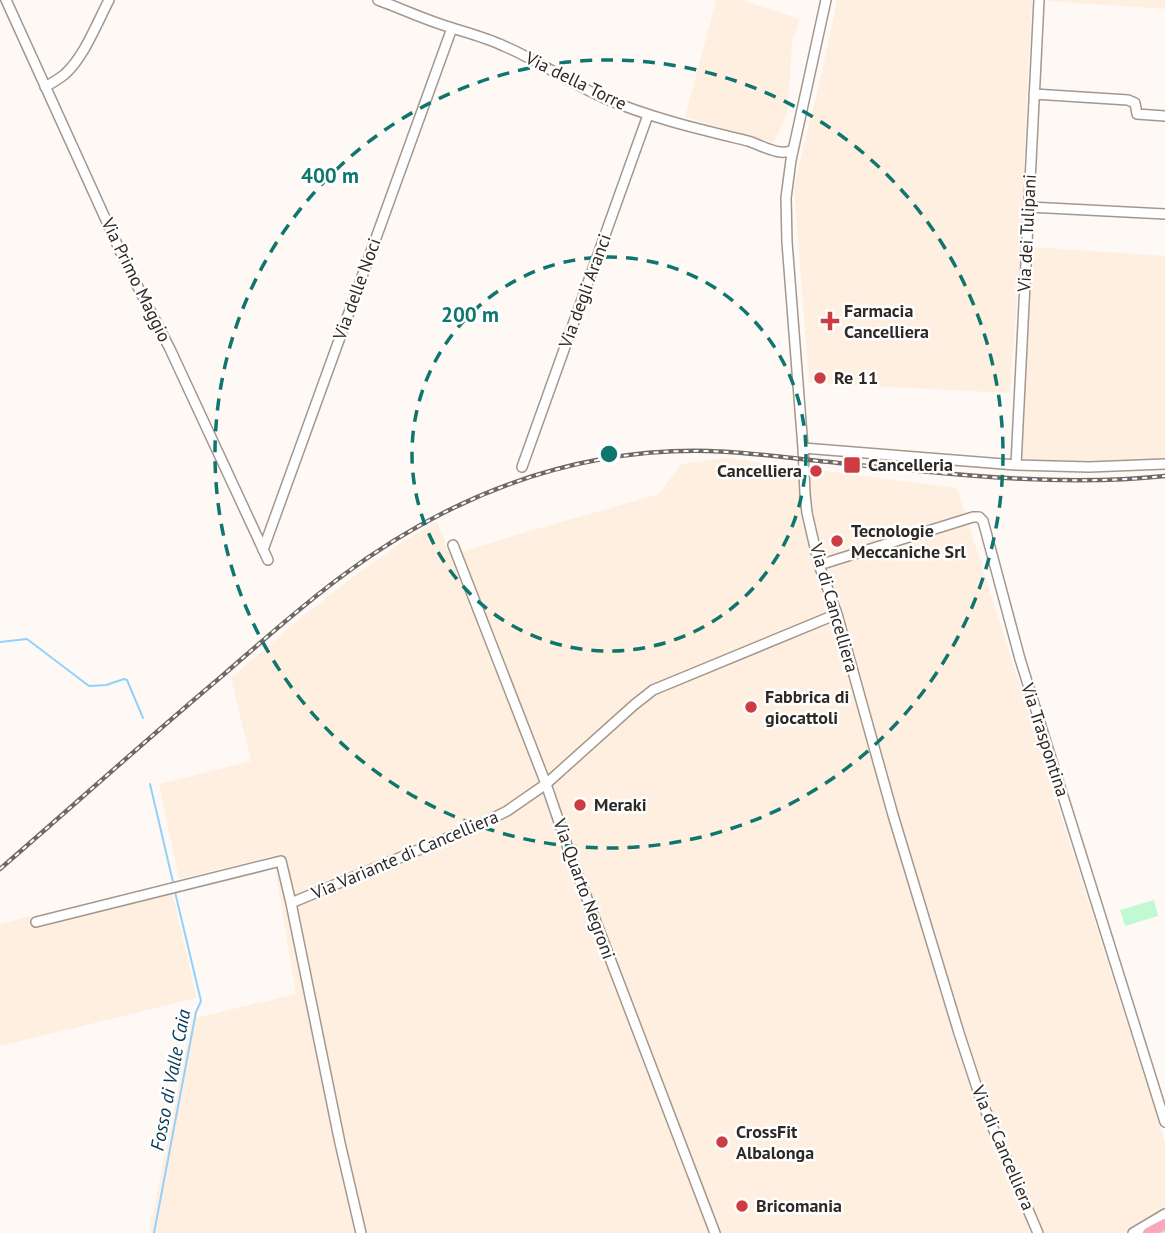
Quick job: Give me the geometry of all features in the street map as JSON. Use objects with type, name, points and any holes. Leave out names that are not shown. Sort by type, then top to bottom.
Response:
[{"type":"main road","points":[[1148,1233],[1165,1223]]},
{"type":"street","name":"Via Primo Maggio","points":[[6,0],[126,264],[170,349],[268,560]]},
{"type":"street","points":[[45,87],[60,78],[73,65],[109,0]]},
{"type":"street","name":"Via della Torre","points":[[379,0],[504,46],[582,88],[648,115],[760,144],[777,152],[786,153],[793,150]]},
{"type":"street","name":"Via di Cancelliera","points":[[826,0],[793,150],[786,198],[786,232],[807,513],[958,1033],[987,1114],[1038,1233]]},
{"type":"street","name":"Via dei Tulipani","points":[[1016,465],[1039,0]]},
{"type":"street","name":"Via delle Noci","points":[[263,550],[452,28]]},
{"type":"street","points":[[1034,94],[1128,100],[1135,103],[1137,114],[1165,116]]},
{"type":"street","name":"Via degli Aranci","points":[[522,467],[648,115]]},
{"type":"street","points":[[777,152],[785,161],[789,173]]},
{"type":"street","points":[[1029,207],[1165,214]]},
{"type":"street","points":[[803,448],[1016,465],[1089,467],[1165,464]]},
{"type":"street","name":"Via Traspontina","points":[[820,565],[973,517],[979,517],[983,521],[1020,659],[1165,1122]]},
{"type":"street","name":"Via Quarto Negroni","points":[[453,545],[715,1233]]},
{"type":"street","name":"Via Variante di Cancelliera","points":[[291,903],[491,819],[546,784],[653,691],[837,614]]},
{"type":"street","name":"Via Variante di Cancelliera","points":[[36,922],[281,861],[361,1233]]},
{"type":"street","points":[[1133,1233],[1165,1214]]},
{"type":"shaded area","points":[[716,0],[741,0],[800,19],[792,43],[788,110],[774,143],[685,117]]},
{"type":"shaded area","points":[[837,0],[1032,0],[1022,233],[1010,393],[809,383],[794,186]]},
{"type":"shaded area","points":[[1165,0],[1165,9],[1047,1]]},
{"type":"shaded area","points":[[1032,247],[1165,256],[1165,458],[1114,462],[1018,458]]},
{"type":"shaded area","points":[[726,458],[957,488],[1165,1143],[1165,1208],[1124,1233],[149,1233],[192,1019],[296,994],[273,856],[179,879],[159,784],[251,761],[231,678],[341,586],[400,543],[437,522],[451,558],[516,535],[659,494],[681,464]]},
{"type":"shaded area","points":[[172,892],[197,998],[0,1046],[0,924],[31,916],[34,927]]},
{"type":"green space","points":[[1154,900],[1158,916],[1125,926],[1120,910]]},
{"type":"waterway","name":"Fosso di Valle Caia","points":[[0,642],[27,639],[89,686],[127,680],[143,718]]},
{"type":"waterway","name":"Fosso di Valle Caia","points":[[150,784],[173,882]]},
{"type":"waterway","name":"Fosso di Valle Caia","points":[[154,1233],[196,1012],[201,1001],[175,892]]},
{"type":"railway","points":[[0,869],[338,579],[423,524],[512,483],[608,458],[657,452],[708,451],[992,477],[1079,480],[1165,476]]},
{"type":"place","name":"Farmacia Cancelliera","points":[[830,321]]},
{"type":"place","name":"Re 11","points":[[820,378]]},
{"type":"place","name":"Cancelleria","points":[[852,465]]},
{"type":"place","name":"Cancelliera","points":[[816,471]]},
{"type":"place","name":"Tecnologie Meccaniche Srl","points":[[837,541]]},
{"type":"place","name":"Fabbrica di giocattoli","points":[[751,707]]},
{"type":"place","name":"Meraki","points":[[580,805]]},
{"type":"place","name":"CrossFit Albalonga","points":[[722,1142]]},
{"type":"place","name":"Bricomania","points":[[742,1206]]}]
